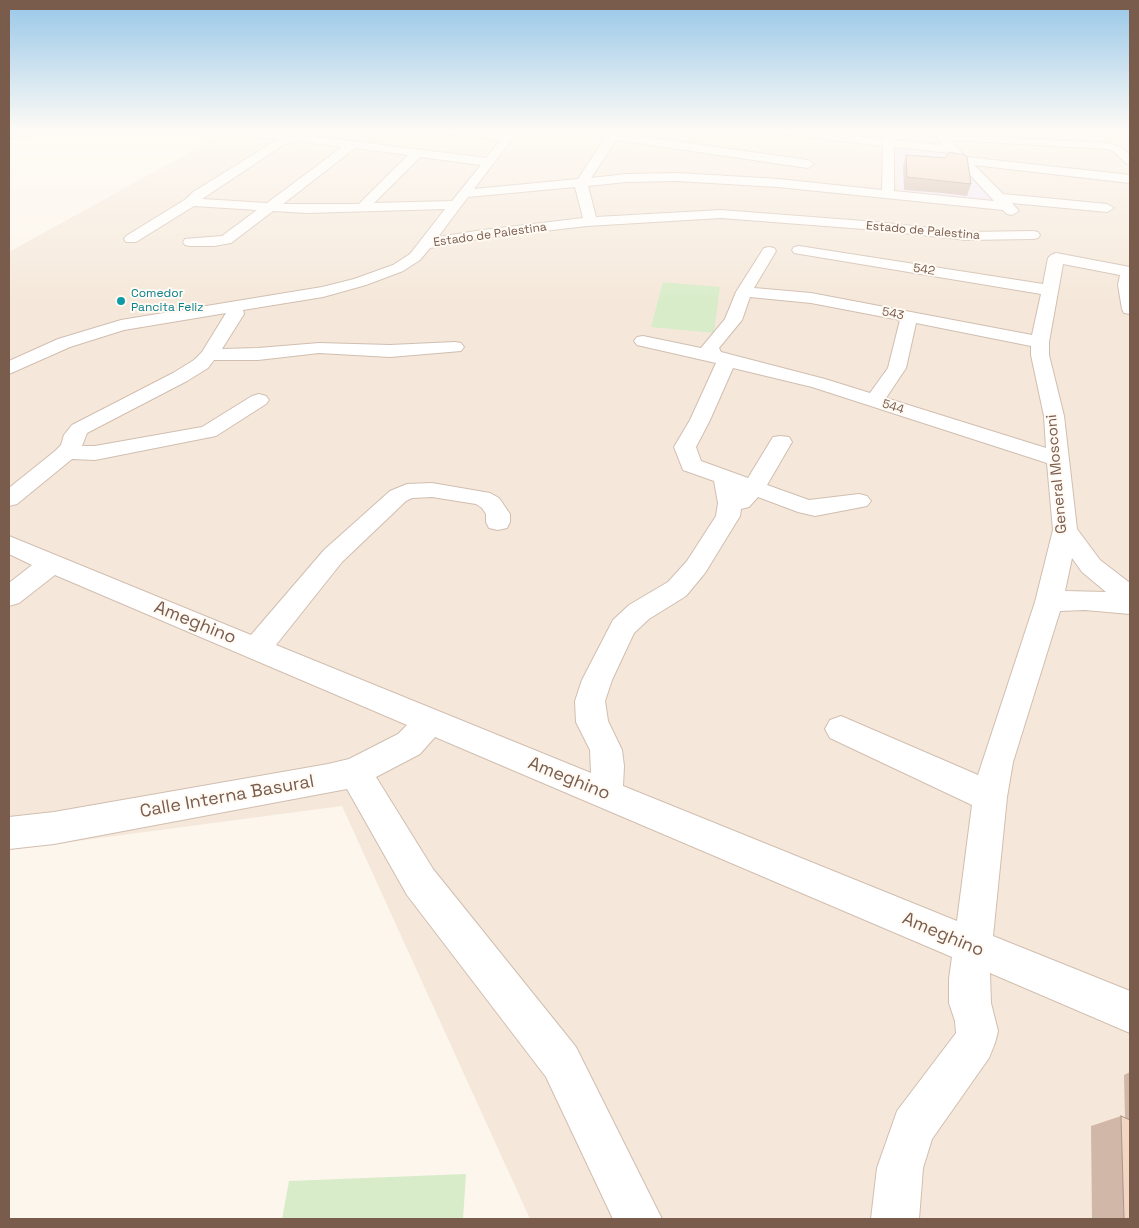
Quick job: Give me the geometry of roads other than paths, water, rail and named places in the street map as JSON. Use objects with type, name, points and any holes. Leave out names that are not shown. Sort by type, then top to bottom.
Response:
[{"type":"street","points":[[131,239],[191,202],[208,188]]},
{"type":"street","points":[[190,242],[226,240],[295,188]]},
{"type":"street","points":[[363,207],[382,188]]},
{"type":"street","points":[[9,368],[64,343],[121,325],[323,292],[377,277],[410,262],[468,188]]},
{"type":"street","points":[[464,193],[525,188]]},
{"type":"street","points":[[580,188],[591,222]]},
{"type":"street","points":[[752,196],[769,188]]},
{"type":"street","points":[[806,188],[869,198],[888,194],[1107,208]]},
{"type":"street","points":[[888,188],[888,194]]},
{"type":"street","points":[[990,188],[1033,236],[1056,258],[1129,272],[1126,285],[1130,309]]},
{"type":"street","points":[[191,202],[307,210],[454,205]]},
{"type":"street","points":[[721,214],[727,208],[736,204]]},
{"type":"street","points":[[840,223],[853,213]]},
{"type":"street","name":"Estado de Palestina","points":[[425,244],[483,234],[591,222],[721,214],[840,223],[978,237],[1033,236]]},
{"type":"street","name":"542","points":[[799,250],[1049,290]]},
{"type":"street","points":[[769,251],[744,292],[733,320],[710,348],[721,358],[708,403],[685,447],[691,465],[815,508],[859,501]]},
{"type":"street","name":"General Mosconi","points":[[895,1219],[900,1168],[913,1127],[974,1043],[977,1031],[970,1003],[969,979],[990,797],[997,762],[1049,602],[1065,530],[1054,416],[1040,355],[1040,342],[1056,258]]},
{"type":"street","name":"543","points":[[744,292],[811,298],[1040,342]]},
{"type":"street","points":[[733,320],[781,295]]},
{"type":"street","points":[[9,499],[66,452],[79,429],[180,377],[201,364],[209,355],[235,314],[235,307]]},
{"type":"street","points":[[874,401],[896,368],[909,317]]},
{"type":"street","name":"544","points":[[643,341],[721,358],[818,383],[1058,459]]},
{"type":"street","points":[[209,355],[258,354],[319,348],[390,351],[455,347]]},
{"type":"street","points":[[66,452],[95,453],[209,432],[260,400]]},
{"type":"street","points":[[606,794],[608,766],[606,750],[592,722],[590,701],[597,680],[623,628],[639,612],[685,582],[728,516],[753,488],[781,442]]},
{"type":"street","points":[[725,478],[730,503],[728,516]]},
{"type":"street","points":[[257,648],[333,556],[398,496],[407,490],[432,490],[482,498],[490,503],[498,514],[498,522]]},
{"type":"street","points":[[1065,530],[1091,566],[1130,597]]},
{"type":"street","name":"Ameghino","points":[[9,544],[52,564],[257,648],[430,722],[1130,1012]]},
{"type":"street","points":[[9,596],[52,564]]},
{"type":"street","points":[[1049,602],[1085,600],[1130,604]]},
{"type":"street","name":"Calle Interna Basural","points":[[9,833],[54,828],[328,779],[355,772],[409,744],[430,722]]},
{"type":"street","points":[[841,729],[990,797]]},
{"type":"street","points":[[355,772],[420,882],[561,1062],[638,1219]]},
{"type":"place","name":"Comedor Pancita Feliz","points":[[121,301]]}]
